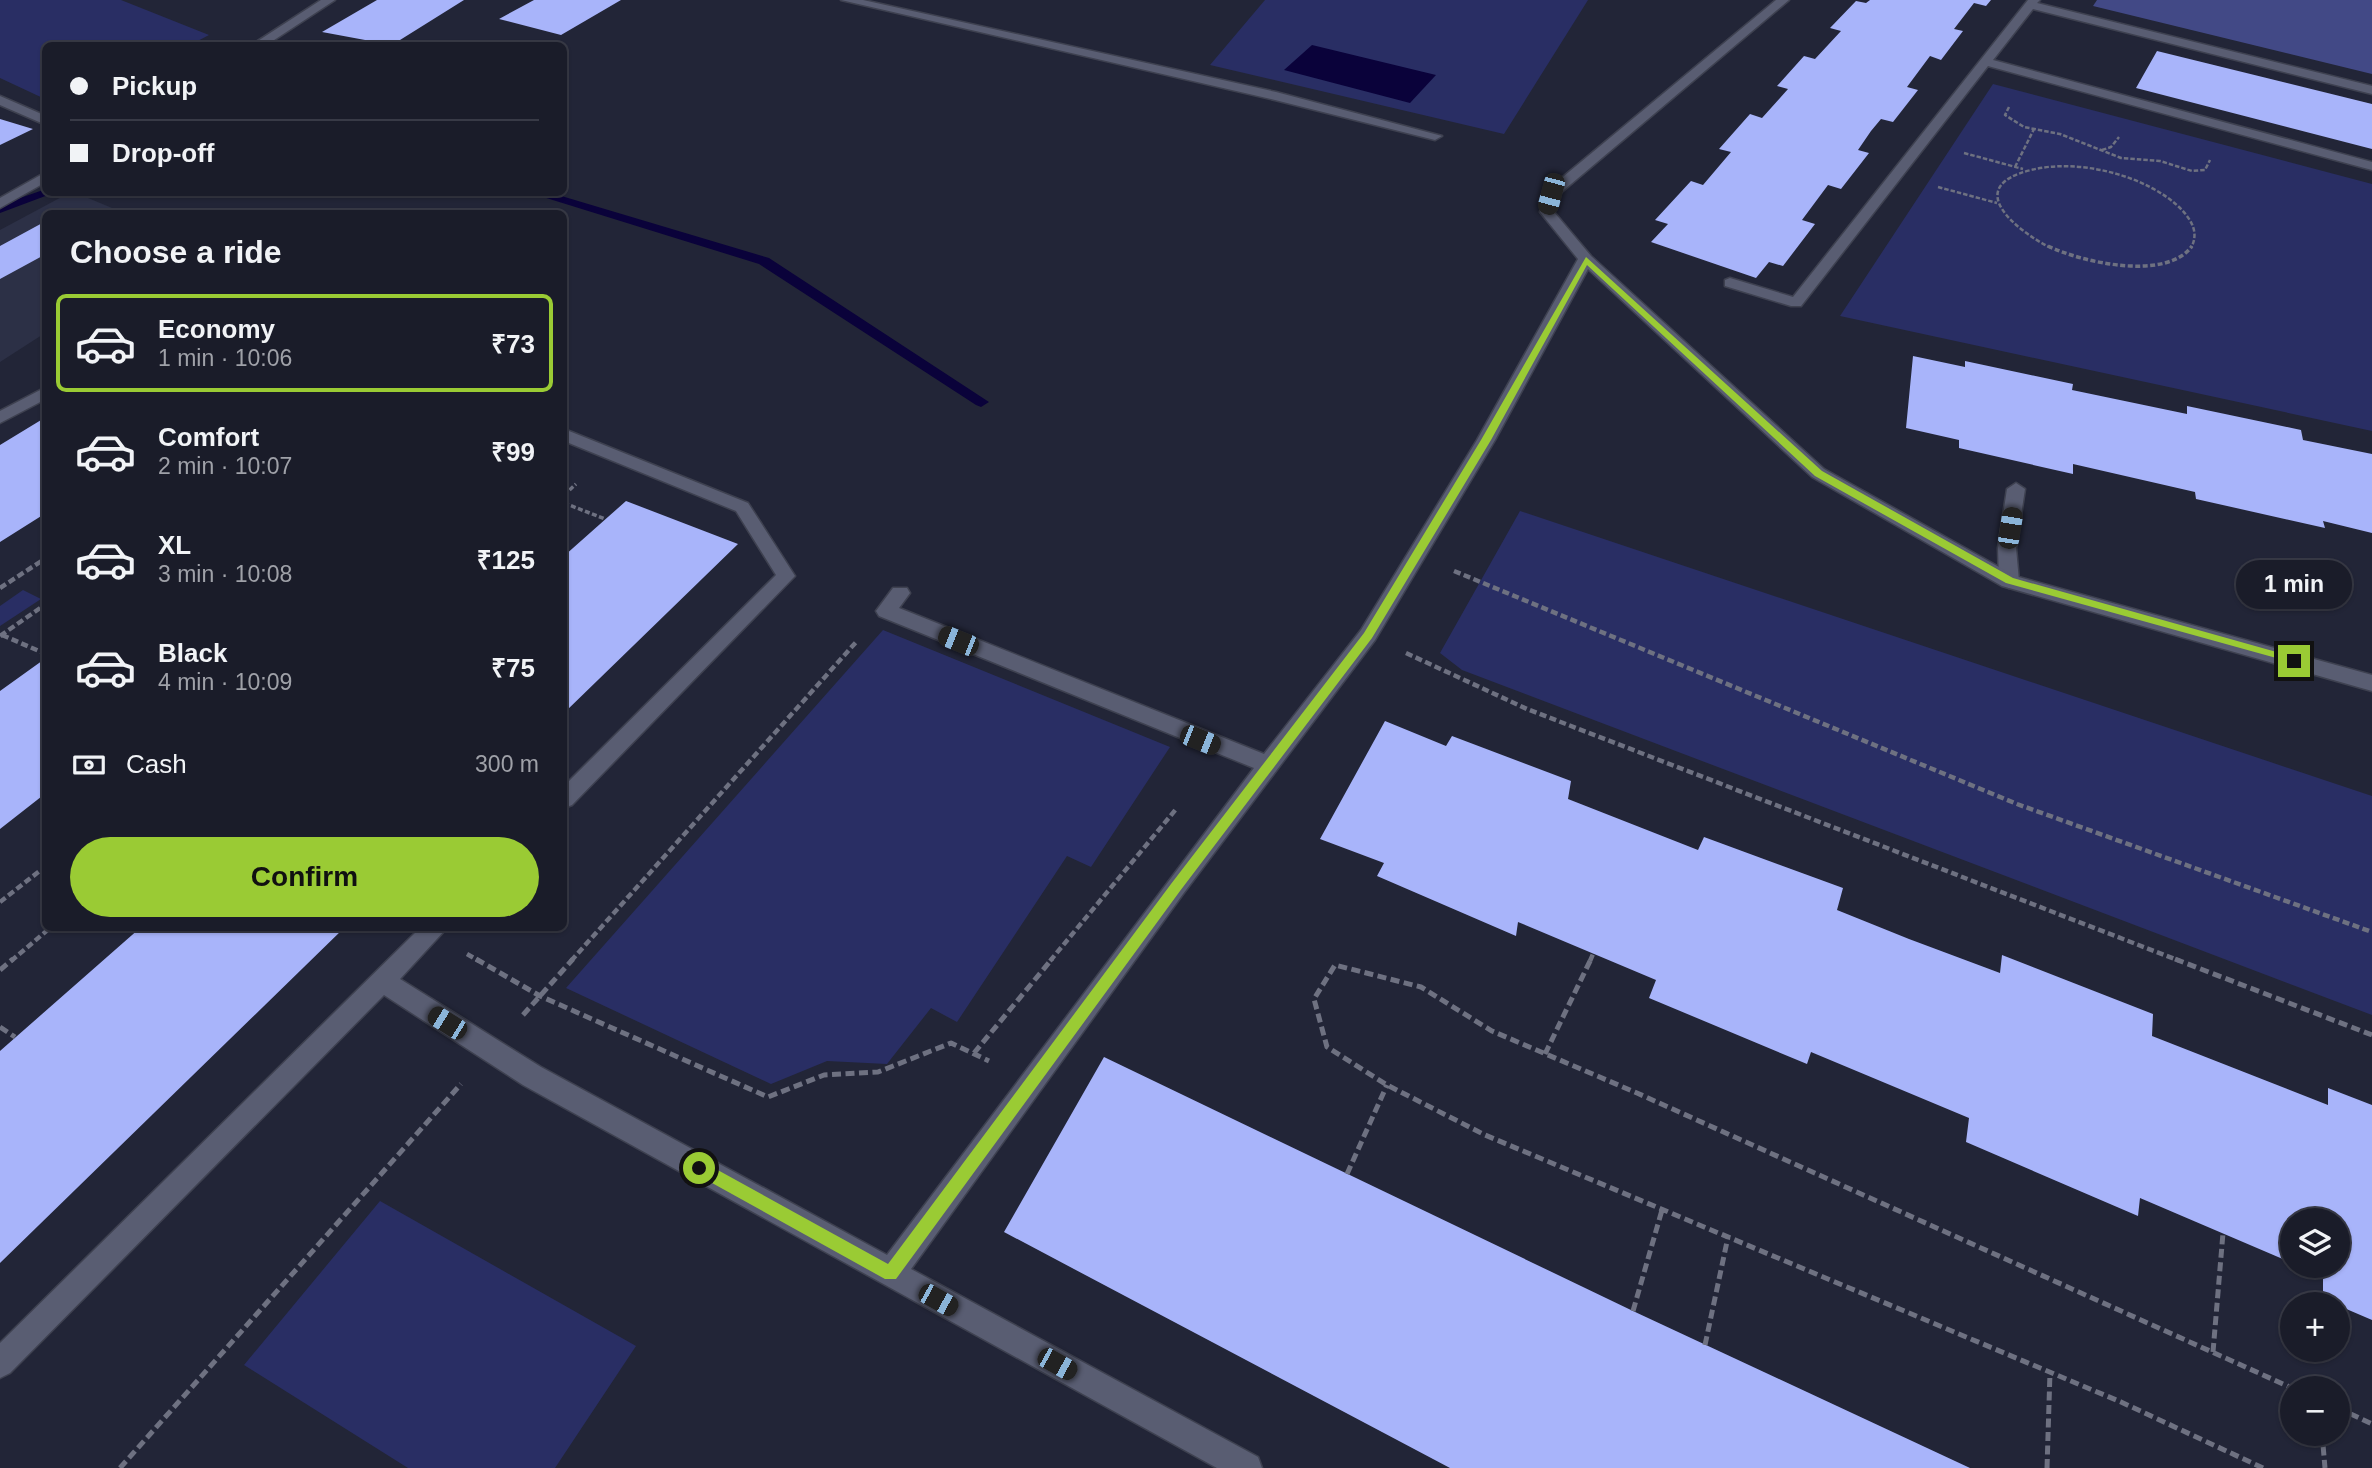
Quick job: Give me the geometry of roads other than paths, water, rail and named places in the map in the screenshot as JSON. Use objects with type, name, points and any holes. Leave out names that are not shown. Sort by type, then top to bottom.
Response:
[{"type":"street","points":[[262,42],[329,0]]},
{"type":"street","points":[[847,0],[1276,96],[1435,136]]},
{"type":"street","points":[[1783,0],[1630,125],[1551,194],[1546,212],[1586,259],[1818,473],[2009,581],[2372,683]]},
{"type":"street","points":[[1730,283],[1796,303],[2032,3],[2372,90]]},
{"type":"street","points":[[1986,62],[2372,166]]},
{"type":"street","points":[[0,100],[42,119]]},
{"type":"street","points":[[3,202],[42,178]]},
{"type":"street","points":[[890,1274],[1268,765],[1368,635],[1418,557],[1586,259]]},
{"type":"street","points":[[0,418],[42,394]]},
{"type":"street","points":[[567,436],[742,506],[786,576],[567,796]]},
{"type":"street","points":[[2009,581],[2007,548],[2016,489]]},
{"type":"street","points":[[900,593],[886,611],[1224,750],[1268,765]]},
{"type":"street","points":[[0,1363],[431,931]]},
{"type":"street","points":[[382,981],[491,1050],[890,1274],[1247,1468]]},
{"type":"waterway","points":[[0,209],[42,195]]},
{"type":"waterway","points":[[546,196],[764,261],[981,402]]}]
